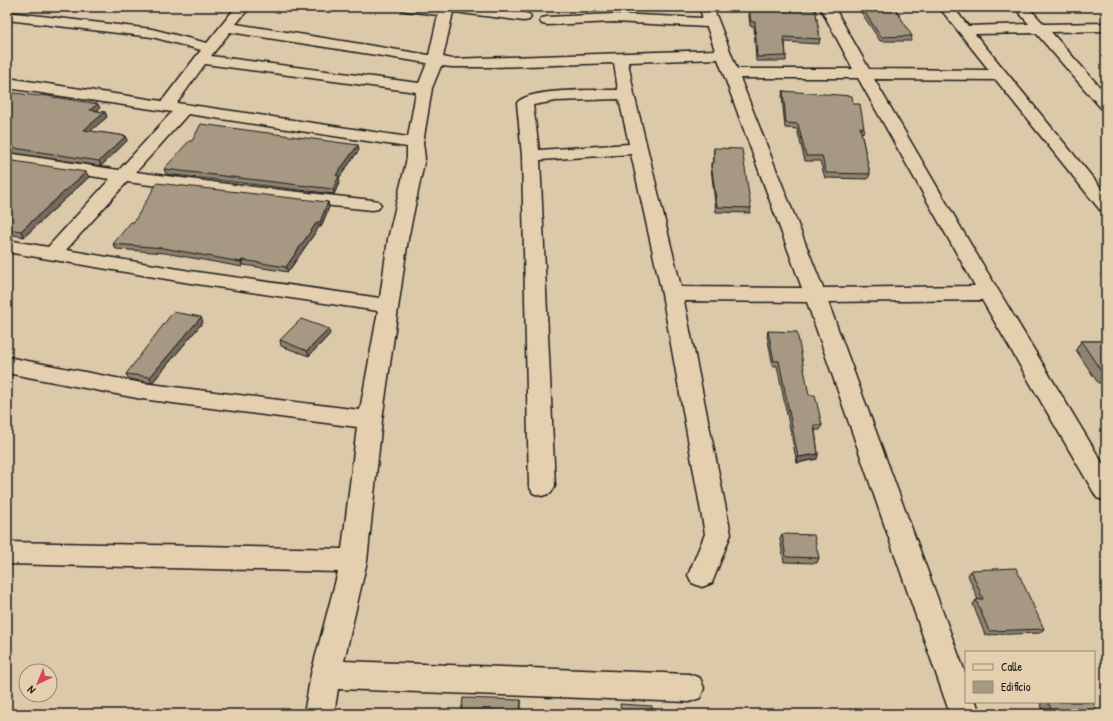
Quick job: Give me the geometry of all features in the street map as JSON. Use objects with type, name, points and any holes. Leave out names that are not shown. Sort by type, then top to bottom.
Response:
[{"type":"street","points":[[9,19],[28,7]]},
{"type":"street","points":[[52,254],[122,177],[175,109],[205,53],[243,7]]},
{"type":"street","points":[[407,7],[448,9],[524,17]]},
{"type":"street","points":[[827,7],[863,74],[988,293],[1106,491]]},
{"type":"street","points":[[946,7],[1106,206]]},
{"type":"street","points":[[1021,7],[1106,104]]},
{"type":"street","points":[[319,714],[326,674],[354,562],[370,420],[390,306],[398,239],[416,158],[415,143],[424,88],[435,61],[448,9]]},
{"type":"street","points":[[547,21],[570,14],[614,13],[709,15],[815,295],[965,714]]},
{"type":"street","points":[[9,19],[152,33],[205,53],[424,88]]},
{"type":"street","points":[[228,27],[435,61],[492,63],[620,57],[863,74],[1001,75]]},
{"type":"street","points":[[965,30],[1106,27]]},
{"type":"street","points":[[620,57],[626,94],[672,294],[718,534],[702,575]]},
{"type":"street","points":[[7,83],[175,109],[415,143]]},
{"type":"street","points":[[542,486],[531,156],[526,124],[525,103],[527,100],[541,97],[626,94]]},
{"type":"street","points":[[531,156],[638,148]]},
{"type":"street","points":[[7,158],[122,177],[310,200],[372,205]]},
{"type":"street","points":[[7,246],[190,277],[390,306]]},
{"type":"street","points":[[672,294],[815,295],[988,293]]},
{"type":"street","points":[[7,365],[219,403],[370,420]]},
{"type":"street","points":[[7,553],[354,562]]},
{"type":"street","points":[[326,674],[689,688]]},
{"type":"building","points":[[749,7],[815,7],[820,39],[784,37],[786,56],[757,57],[755,22],[751,22]]},
{"type":"building","points":[[862,8],[895,8],[912,36],[881,37]]},
{"type":"building","points":[[783,91],[852,96],[853,104],[860,104],[864,128],[860,127],[870,174],[826,173],[822,156],[806,156],[798,124],[786,123]]},
{"type":"building","points":[[7,92],[41,95],[98,104],[90,110],[105,112],[84,130],[126,136],[99,161],[7,147]]},
{"type":"building","points":[[201,124],[358,145],[336,175],[339,176],[333,189],[164,169],[189,141],[192,141]]},
{"type":"building","points":[[714,148],[742,149],[751,208],[717,207],[711,163],[714,163]]},
{"type":"building","points":[[7,160],[86,172],[21,231],[7,229]]},
{"type":"building","points":[[157,183],[328,202],[320,222],[317,222],[286,267],[242,260],[241,262],[163,248],[113,244],[131,222],[134,222]]},
{"type":"building","points":[[173,312],[201,317],[150,377],[126,374]]},
{"type":"building","points":[[301,319],[329,329],[307,351],[280,340]]},
{"type":"building","points":[[768,331],[797,332],[809,395],[815,395],[822,425],[814,425],[818,454],[798,457],[779,361],[774,361]]},
{"type":"building","points":[[1081,341],[1106,341],[1106,374],[1103,374]]},
{"type":"building","points":[[782,534],[814,535],[819,558],[786,557]]},
{"type":"building","points":[[1016,568],[1044,629],[989,631],[976,600],[983,599],[971,570]]},
{"type":"building","points":[[463,698],[521,700],[520,714],[461,714]]},
{"type":"building","points":[[1048,703],[1093,703],[1098,714],[1053,714]]},
{"type":"building","points":[[620,704],[652,706],[652,710],[713,714],[570,714],[570,710],[621,712]]}]
